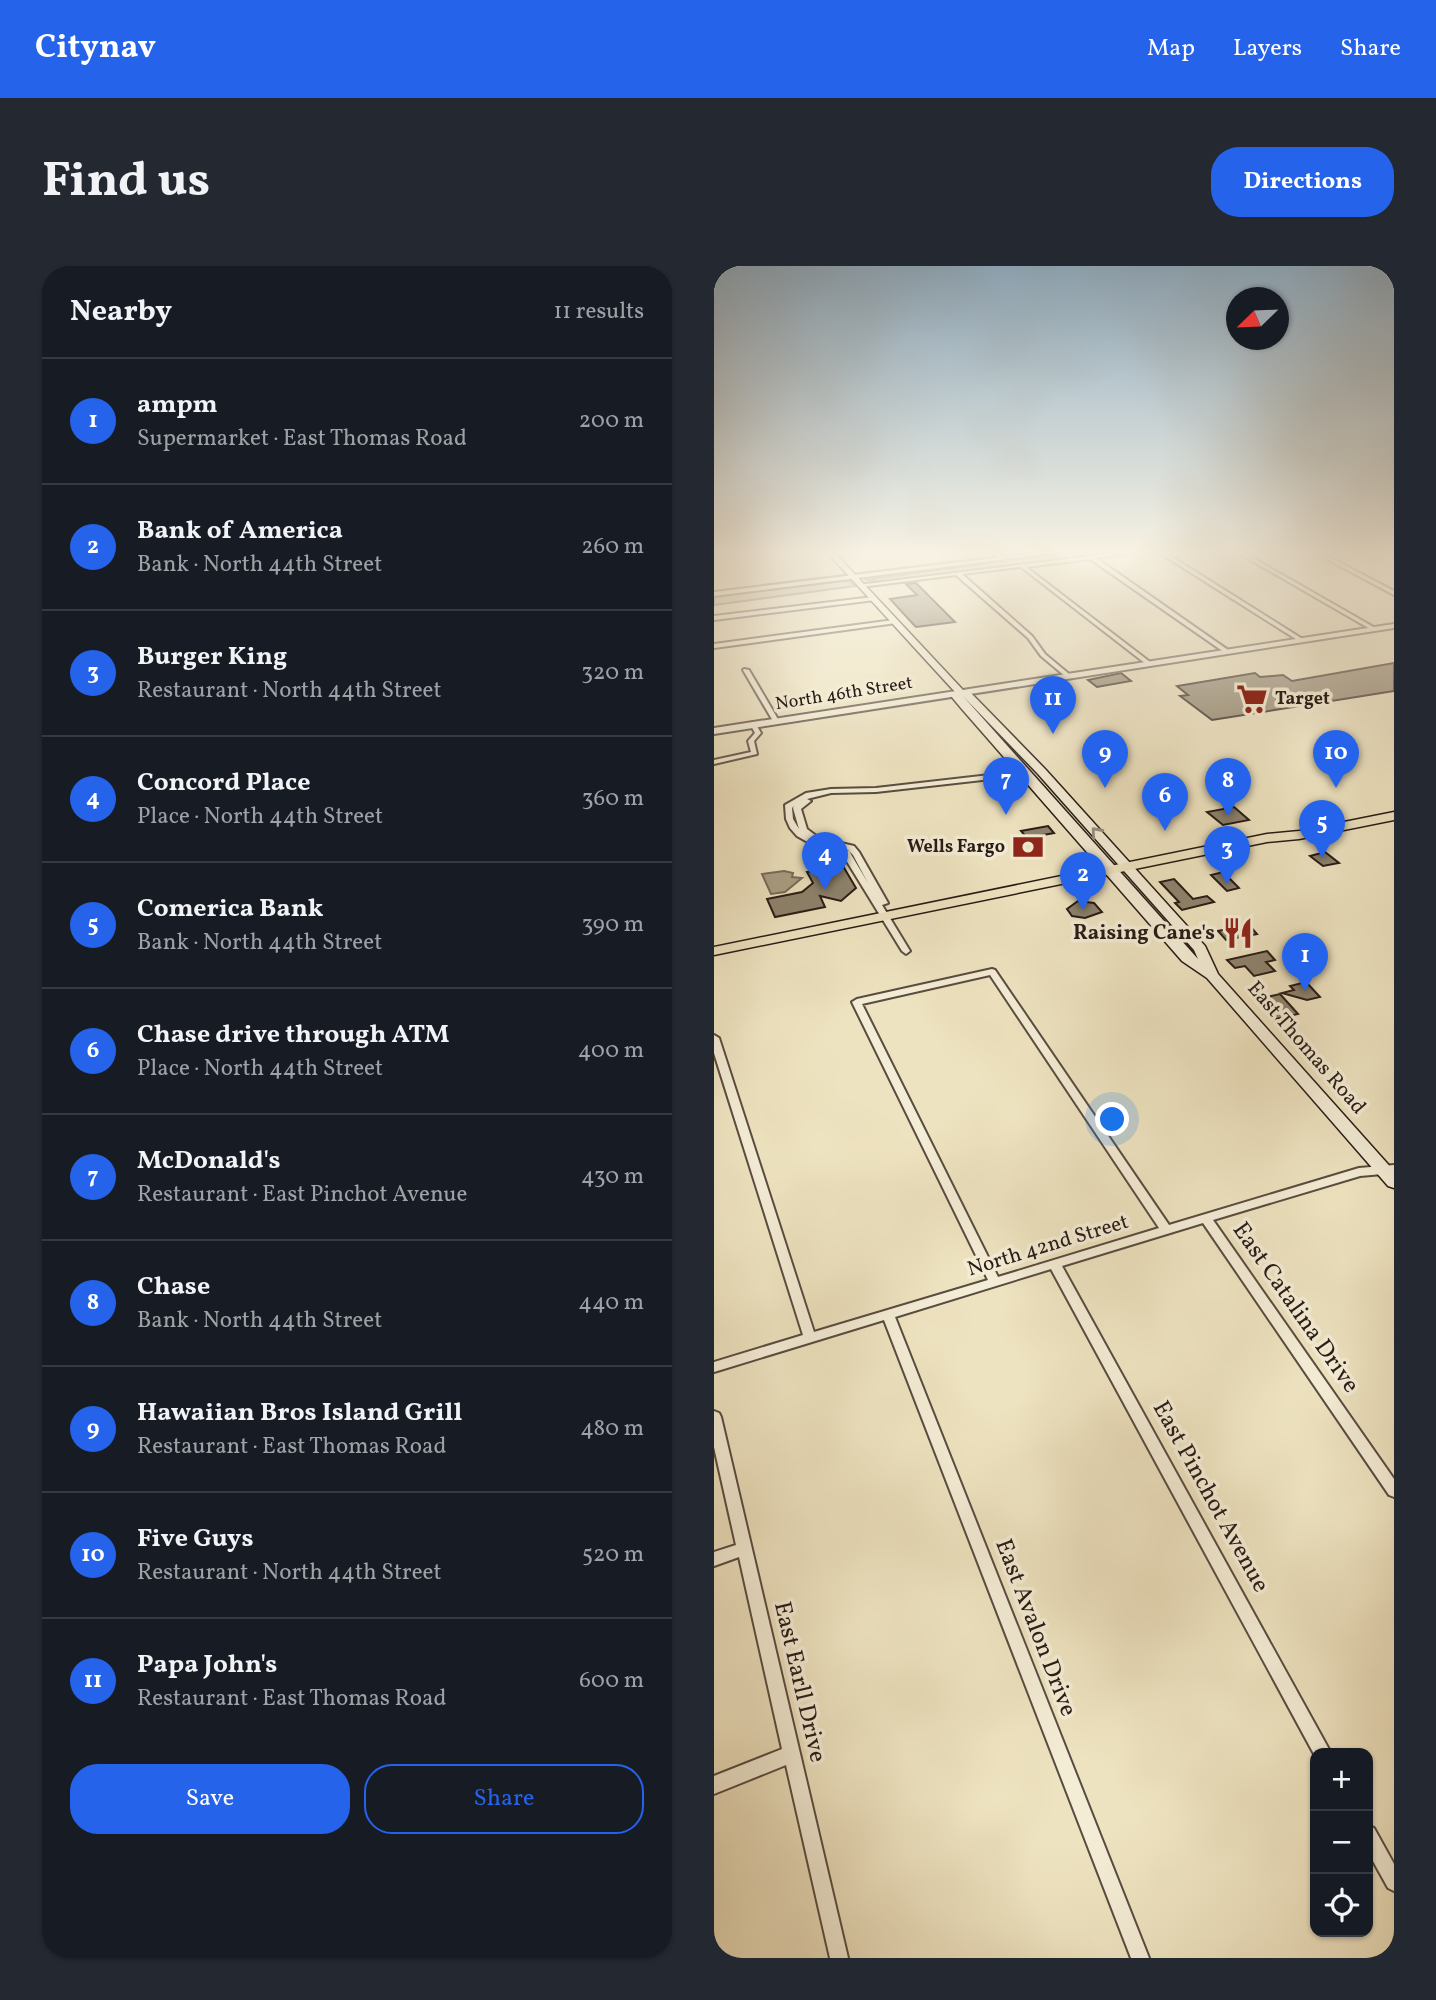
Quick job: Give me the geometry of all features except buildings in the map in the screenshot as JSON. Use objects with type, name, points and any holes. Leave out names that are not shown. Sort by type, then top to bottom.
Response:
[{"type":"main road","name":"East Thomas Road","points":[[901,629],[960,692],[967,694],[982,708],[1042,772],[1200,949],[1212,975]]},
{"type":"main road","name":"East Thomas Road","points":[[960,692],[956,696],[1187,958],[1212,975],[1390,1173]]},
{"type":"main road","points":[[996,742],[1011,750],[1029,769],[1042,772],[1039,779],[1058,801],[1060,814]]},
{"type":"main road","points":[[1268,838],[1290,828],[1394,808]]},
{"type":"main road","points":[[714,951],[1268,838],[1299,835],[1394,816]]},
{"type":"street","points":[[714,646],[842,629]]},
{"type":"street","points":[[1021,629],[1043,655],[1067,675]]},
{"type":"street","points":[[1104,629],[1148,663]]},
{"type":"street","points":[[1194,629],[1226,651]]},
{"type":"street","points":[[1283,629],[1301,640]]},
{"type":"street","name":"North 46th Street","points":[[714,731],[1374,629]]},
{"type":"street","points":[[746,670],[776,721]]},
{"type":"street","points":[[714,762],[755,753],[751,741],[758,733],[753,724]]},
{"type":"street","points":[[906,951],[884,916],[886,906],[856,854],[851,848],[810,836],[803,830],[797,808],[801,803],[833,795],[886,793],[934,785],[964,785],[1024,773]]},
{"type":"street","points":[[995,1282],[857,1002],[992,972],[1167,1231]]},
{"type":"street","points":[[714,1038],[810,1338]]},
{"type":"street","name":"North 42nd Street","points":[[714,1367],[1359,1172],[1390,1173]]},
{"type":"street","name":"East Catalina Drive","points":[[1206,1219],[1394,1491]]},
{"type":"street","name":"East Pinchot Avenue","points":[[1054,1264],[1321,1748]]},
{"type":"street","name":"East Avalon Drive","points":[[888,1314],[1140,1958]]},
{"type":"street","name":"East Earll Drive","points":[[714,1417],[839,1958]]},
{"type":"street","points":[[714,1559],[744,1549]]},
{"type":"street","points":[[714,1785],[790,1754]]},
{"type":"street","points":[[1373,1843],[1394,1882]]},
{"type":"shaded area","points":[[784,871],[793,873],[792,877],[802,878],[785,892],[771,894],[762,874]]},
{"type":"place","name":"Target","points":[[1252,699]]},
{"type":"place","name":"Papa John's","points":[[1053,734]]},
{"type":"place","name":"Hawaiian Bros Island Grill","points":[[1105,788]]},
{"type":"place","name":"Five Guys","points":[[1336,788]]},
{"type":"place","name":"McDonald's","points":[[1006,815]]},
{"type":"place","name":"Chase","points":[[1228,816]]},
{"type":"place","name":"Chase drive through ATM","points":[[1165,831]]},
{"type":"place","name":"Wells Fargo","points":[[1028,847]]},
{"type":"place","name":"Comerica Bank","points":[[1322,858]]},
{"type":"place","name":"Burger King","points":[[1227,884]]},
{"type":"place","name":"Concord Place","points":[[825,890]]},
{"type":"place","name":"Bank of America","points":[[1083,910]]},
{"type":"place","name":"Raising Cane's","points":[[1238,933]]},
{"type":"place","name":"ampm","points":[[1305,991]]}]
